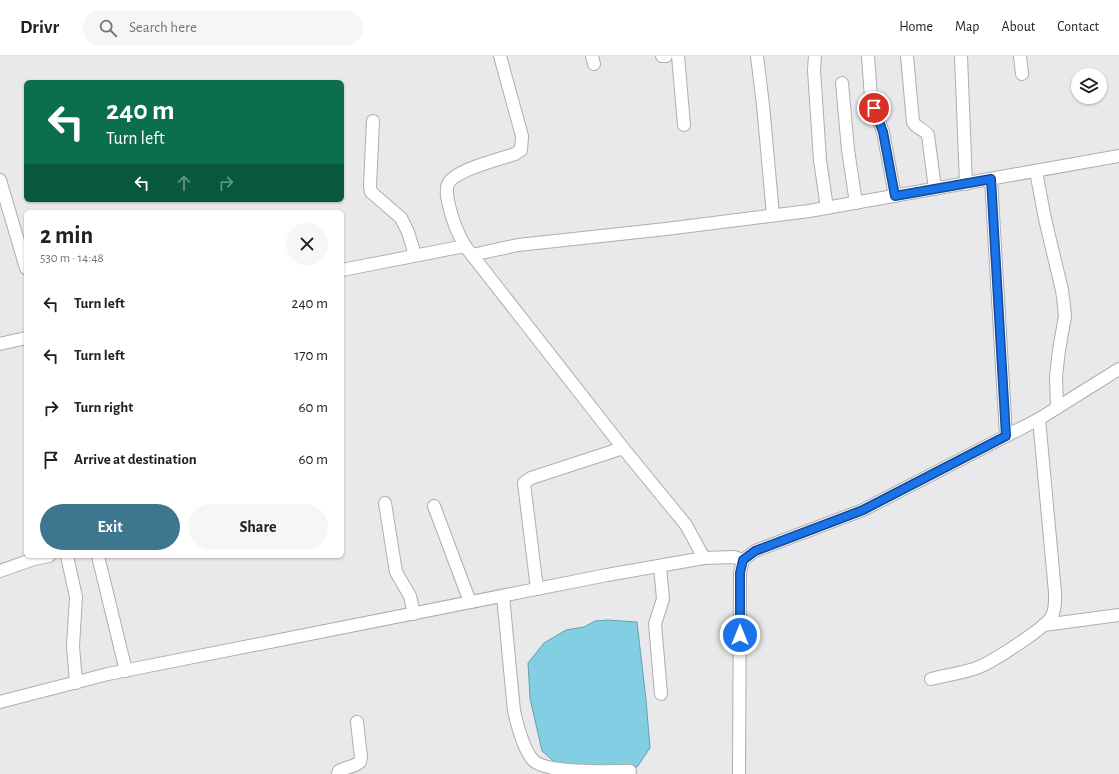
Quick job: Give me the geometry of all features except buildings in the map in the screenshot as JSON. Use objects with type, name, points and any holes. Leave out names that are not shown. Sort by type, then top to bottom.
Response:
[{"type":"street","points":[[500,56],[522,136],[521,150],[515,154],[458,174],[448,184],[447,194],[458,235],[468,250],[623,448],[686,525],[704,558]]},
{"type":"street","points":[[678,56],[684,125]]},
{"type":"street","points":[[757,56],[764,105],[773,215]]},
{"type":"street","points":[[815,56],[814,70],[820,160],[827,208]]},
{"type":"street","points":[[868,56],[871,98],[883,132],[895,196]]},
{"type":"street","points":[[907,56],[913,122],[915,126],[926,132],[928,135],[935,189]]},
{"type":"street","points":[[961,56],[966,184]]},
{"type":"street","points":[[1020,56],[1022,74]]},
{"type":"street","points":[[842,83],[848,150],[856,203]]},
{"type":"street","points":[[373,121],[370,186],[372,192],[401,218],[408,232],[415,255]]},
{"type":"street","points":[[344,270],[415,255],[518,245],[827,208],[1119,156]]},
{"type":"street","points":[[1036,171],[1045,218],[1062,290],[1064,306],[1056,376],[1057,408]]},
{"type":"street","points":[[991,179],[1006,436]]},
{"type":"street","points":[[0,180],[24,261]]},
{"type":"street","points":[[0,344],[24,338]]},
{"type":"street","points":[[739,774],[740,573],[743,560],[755,551],[863,510],[1039,419],[1119,369]]},
{"type":"street","points":[[931,679],[978,668],[989,663],[1044,625],[1052,617],[1055,606],[1055,592],[1039,419]]},
{"type":"street","points":[[537,589],[524,483],[531,478],[623,448]]},
{"type":"street","points":[[385,503],[396,572],[410,596],[414,614]]},
{"type":"street","points":[[434,506],[470,602]]},
{"type":"street","points":[[0,702],[126,671],[537,589],[704,558],[734,557],[743,560]]},
{"type":"street","points":[[0,571],[39,558]]},
{"type":"street","points":[[67,558],[76,597],[73,646],[76,683]]},
{"type":"street","points":[[98,558],[126,671]]},
{"type":"street","points":[[660,566],[663,599],[655,624],[661,694]]},
{"type":"street","points":[[503,596],[514,711],[516,722],[532,759],[537,763],[570,771],[630,771]]},
{"type":"street","points":[[1044,625],[1119,615]]},
{"type":"street","points":[[338,774],[339,770],[356,765],[360,762],[356,722]]},
{"type":"water","points":[[607,620],[637,622],[650,748],[637,767],[599,769],[558,765],[542,751],[530,698],[528,663],[544,643],[566,630],[584,627],[595,621]]},
{"type":"route","points":[[740,635],[740,573],[743,560],[755,551],[863,510],[1006,436],[991,179],[895,196],[891,166],[883,132],[874,108]]}]
